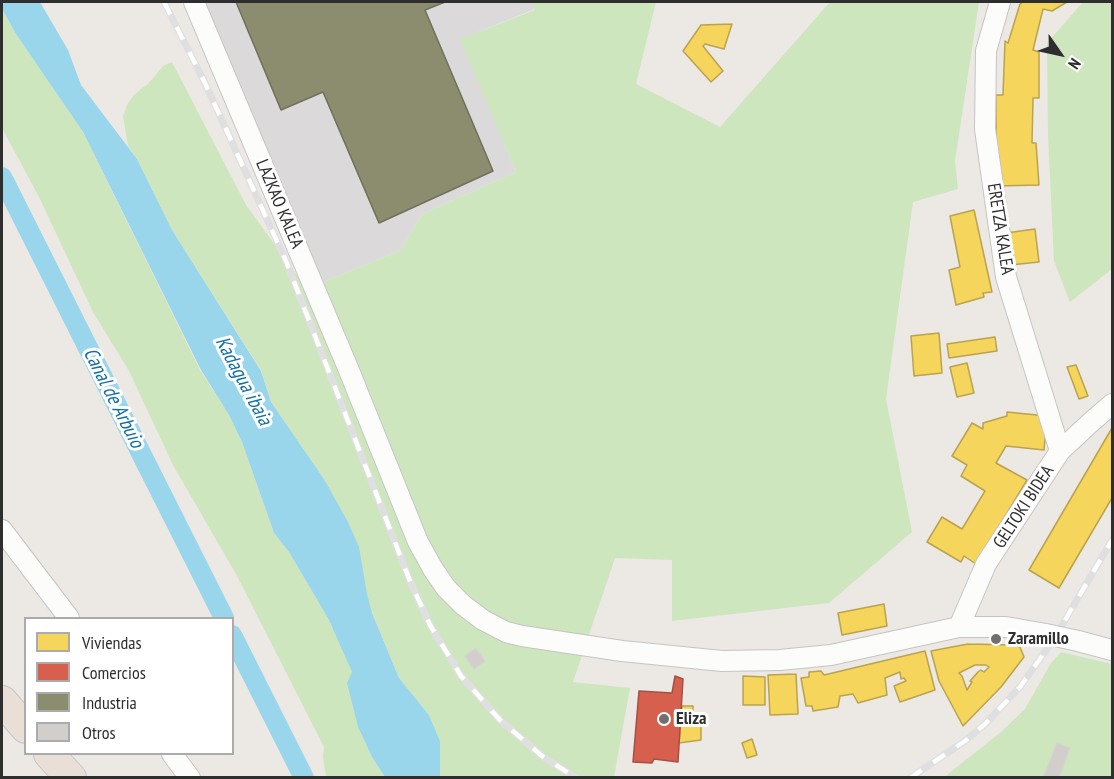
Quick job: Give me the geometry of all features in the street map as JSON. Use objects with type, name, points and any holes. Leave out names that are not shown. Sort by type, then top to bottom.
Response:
[{"type":"highway","points":[[2,701],[24,726]]},
{"type":"highway","points":[[51,755],[70,777]]},
{"type":"street","name":"LAZKAO KALEA","points":[[194,2],[364,407],[418,542],[446,588],[483,620],[506,632],[622,651],[722,661],[771,661],[831,655],[959,627],[1006,627],[1113,650]]},
{"type":"street","name":"ERETZA KALEA","points":[[1000,2],[986,51],[985,129],[1006,277],[1060,451]]},
{"type":"street","name":"GELTOKI BIDEA","points":[[959,627],[987,564],[1060,451],[1113,404]]},
{"type":"street","points":[[2,530],[68,617]]},
{"type":"street","points":[[174,755],[190,777]]},
{"type":"shaded area","points":[[185,2],[532,2],[535,9],[461,39],[516,172],[422,214],[401,250],[307,289]]},
{"type":"green space","points":[[532,2],[656,2],[636,84],[720,127],[830,2],[979,2],[955,161],[958,189],[913,202],[886,399],[912,532],[829,603],[672,621],[672,560],[615,558],[573,682],[630,688],[614,777],[440,777],[440,741],[429,715],[399,678],[372,613],[324,479],[271,402],[261,370],[172,230],[137,159],[128,146],[123,116],[133,96],[148,84],[163,66],[172,62],[246,205],[307,289],[401,250],[422,214],[516,172],[460,39],[535,10]]},
{"type":"green space","points":[[1083,2],[1112,2],[1112,269],[1070,302],[1054,261],[1048,135],[1047,43]]},
{"type":"green space","points":[[2,9],[16,34],[83,132],[200,370],[229,415],[242,442],[274,533],[289,552],[329,620],[345,654],[352,672],[358,727],[372,757],[385,777],[326,777],[324,747],[236,574],[174,467],[129,371],[93,312],[39,197],[2,128]]},
{"type":"green space","points":[[1061,652],[1112,664],[1112,777],[943,778],[1001,732],[1025,709],[1051,663]]},
{"type":"water","name":"Kadagua ibaia","points":[[2,2],[40,2],[68,50],[81,85],[137,159],[172,230],[261,371],[271,402],[324,479],[359,547],[372,613],[399,678],[429,715],[440,741],[440,777],[385,777],[372,757],[358,727],[347,683],[352,672],[329,620],[289,552],[274,533],[242,442],[229,415],[201,370],[83,132],[16,34],[2,9]]},
{"type":"building: Viviendas","points":[[1023,2],[1067,2],[1052,11],[1043,9],[1033,50],[1039,52],[1039,98],[1033,98],[1032,143],[1036,143],[1039,185],[996,186],[996,95],[1003,95],[1005,41],[1008,43],[1020,4]]},
{"type":"building: Viviendas","points":[[732,24],[724,49],[705,44],[703,46],[723,71],[711,82],[683,51],[701,25]]},
{"type":"building: Viviendas","points":[[974,210],[992,292],[983,293],[984,297],[956,305],[949,270],[960,267],[950,216]]},
{"type":"building: Viviendas","points":[[1035,229],[1039,262],[1010,265],[1006,233]]},
{"type":"building: Viviendas","points":[[939,333],[942,373],[914,376],[911,336]]},
{"type":"building: Viviendas","points":[[995,337],[997,351],[949,358],[947,344]]},
{"type":"building: Viviendas","points":[[967,363],[974,393],[957,397],[950,367]]},
{"type":"building: Viviendas","points":[[1076,365],[1088,396],[1079,399],[1067,367]]},
{"type":"building: Viviendas","points":[[1007,412],[1047,416],[1044,450],[1006,446],[996,463],[1027,480],[976,564],[964,556],[961,562],[927,542],[942,517],[962,529],[985,491],[961,476],[967,465],[952,456],[972,423],[983,429],[983,423],[1007,416]]},
{"type":"building: Viviendas","points":[[1112,428],[1112,498],[1059,588],[1029,570]]},
{"type":"building: Viviendas","points":[[884,604],[887,626],[842,635],[838,613]]},
{"type":"building: Viviendas","points":[[968,644],[1015,645],[1020,647],[1024,657],[1001,687],[963,726],[939,681],[931,651]],"holes":[[[975,665],[989,667],[984,672],[981,670],[978,672],[970,681],[972,682],[967,690],[959,673]]]},
{"type":"building: Viviendas","points":[[925,651],[935,690],[900,702],[894,686],[906,681],[904,678],[901,679],[900,672],[885,678],[887,695],[858,703],[853,694],[840,696],[838,707],[813,711],[812,706],[806,706],[801,678],[809,677],[809,672],[821,671],[824,675]]},
{"type":"building: Viviendas","points":[[796,674],[798,714],[770,715],[768,675]]},
{"type":"building: Viviendas","points":[[743,676],[765,677],[765,705],[743,705]]},
{"type":"building: Viviendas","points":[[682,706],[693,706],[693,720],[701,724],[701,740],[679,743]]},
{"type":"building: Viviendas","points":[[752,739],[757,755],[747,758],[742,743]]},
{"type":"building: Comercios","points":[[675,676],[683,679],[678,762],[654,759],[652,763],[633,762],[639,691],[672,693]]},
{"type":"building: Industria","points":[[236,2],[445,2],[425,10],[493,171],[379,223],[323,92],[281,110]]},
{"type":"building: Otros","points":[[476,648],[485,661],[474,669],[465,656]]},
{"type":"building: Otros","points":[[1057,743],[1070,748],[1059,778],[1043,778]]},
{"type":"waterway","name":"Canal de Arbuio","points":[[2,177],[223,617]]},
{"type":"waterway","name":"Canal de Arbuio","points":[[234,639],[304,778]]},
{"type":"railway","points":[[164,2],[205,83],[286,261],[410,581],[430,625],[461,676],[500,720],[542,756],[576,778]]},
{"type":"railway","points":[[910,778],[965,741],[985,724],[1020,687],[1054,639],[1112,540]]},
{"type":"place","name":"Zaramillo","points":[[996,639]]},
{"type":"place","name":"Eliza","points":[[664,719]]}]
